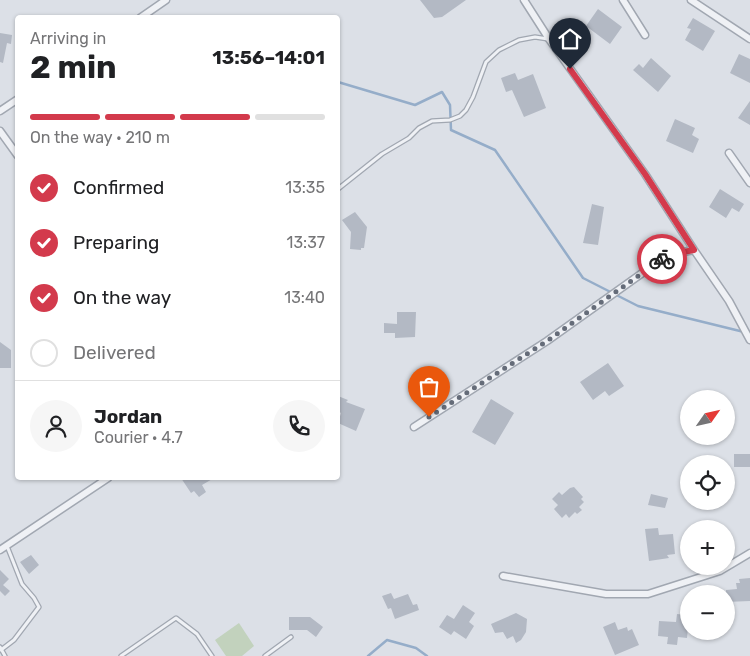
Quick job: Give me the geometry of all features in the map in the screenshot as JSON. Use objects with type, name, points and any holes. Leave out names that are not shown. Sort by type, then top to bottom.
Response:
[{"type":"street","points":[[144,15],[166,0]]},
{"type":"street","points":[[524,0],[549,39],[645,174],[694,250],[730,301],[750,340]]},
{"type":"street","points":[[623,0],[645,35]]},
{"type":"street","points":[[691,0],[750,39]]},
{"type":"street","points":[[0,111],[15,101]]},
{"type":"street","points":[[0,131],[15,152]]},
{"type":"street","points":[[729,153],[750,183]]},
{"type":"street","points":[[414,427],[547,341],[662,259],[694,250]]},
{"type":"street","points":[[0,550],[105,480]]},
{"type":"street","points":[[503,576],[606,594],[648,594],[720,571],[750,553]]},
{"type":"lane","points":[[340,186],[382,154],[409,138],[419,128],[432,121],[450,120],[460,116],[466,110],[473,97],[486,62],[499,50],[519,40],[535,37],[549,39]]},
{"type":"lane","points":[[5,656],[1,648],[14,640],[39,607],[22,584],[6,545]]},
{"type":"lane","points":[[121,656],[176,618],[197,634],[212,656]]},
{"type":"lane","points":[[265,656],[291,636]]},
{"type":"green space","points":[[239,623],[254,646],[242,656],[226,656],[215,640]]},
{"type":"building","points":[[420,0],[466,0],[442,17],[434,18]]},
{"type":"building","points":[[598,9],[622,27],[610,44],[586,26]]},
{"type":"building","points":[[693,18],[715,31],[703,51],[685,40],[691,29],[687,28]]},
{"type":"building","points":[[0,33],[12,35],[11,44],[7,43],[3,63],[0,62]]},
{"type":"building","points":[[739,54],[750,59],[750,83],[730,73]]},
{"type":"building","points":[[651,58],[671,76],[658,92],[633,70],[639,64],[643,68]]},
{"type":"building","points":[[515,73],[518,80],[533,74],[546,108],[524,117],[512,90],[506,92],[501,78]]},
{"type":"building","points":[[750,101],[750,125],[738,118]]},
{"type":"building","points":[[675,119],[695,128],[692,135],[699,139],[693,153],[666,141]]},
{"type":"building","points":[[720,189],[744,204],[739,212],[732,208],[726,218],[709,207]]},
{"type":"building","points":[[592,204],[604,207],[598,245],[583,243]]},
{"type":"building","points":[[355,212],[367,227],[364,248],[361,248],[361,250],[350,249],[351,232],[342,220]]},
{"type":"building","points":[[397,312],[416,312],[415,337],[395,338],[395,333],[384,333],[384,323],[397,324]]},
{"type":"building","points":[[0,342],[11,350],[11,368],[0,368]]},
{"type":"building","points":[[608,363],[624,386],[609,396],[605,391],[593,400],[580,382]]},
{"type":"building","points":[[340,397],[348,400],[346,402],[365,409],[356,431],[340,424]]},
{"type":"building","points":[[491,399],[514,413],[495,445],[472,432]]},
{"type":"building","points":[[750,454],[750,467],[735,467],[734,455]]},
{"type":"building","points":[[182,480],[211,480],[202,485],[206,492],[199,497],[194,491],[191,493]]},
{"type":"building","points":[[574,487],[583,497],[581,499],[584,502],[579,507],[582,510],[577,514],[575,512],[569,518],[566,514],[562,518],[554,509],[558,505],[552,499],[559,492],[562,495]]},
{"type":"building","points":[[651,494],[668,498],[665,508],[648,505]]},
{"type":"building","points":[[658,528],[659,535],[673,534],[675,554],[667,555],[669,558],[649,561],[645,529]]},
{"type":"building","points":[[31,555],[39,565],[29,574],[20,562]]},
{"type":"building","points":[[0,570],[9,579],[3,585],[10,591],[5,596],[0,591]]},
{"type":"building","points":[[750,578],[750,601],[735,602],[736,583],[740,583],[739,579]]},
{"type":"building","points":[[391,593],[394,599],[408,594],[413,605],[417,604],[419,610],[395,619],[391,608],[388,609],[382,596]]},
{"type":"building","points":[[463,605],[475,613],[469,622],[474,626],[466,639],[454,631],[451,635],[439,627],[447,615],[454,619]]},
{"type":"building","points":[[516,613],[527,619],[526,632],[521,640],[516,643],[513,636],[507,639],[503,632],[495,633],[491,624]]},
{"type":"building","points":[[677,614],[680,614],[680,637],[678,637],[677,645],[667,644],[668,637],[658,636],[659,621],[676,622]]},
{"type":"building","points":[[289,617],[310,617],[323,627],[316,637],[307,630],[289,630]]},
{"type":"building","points":[[615,622],[618,630],[627,627],[628,631],[632,629],[639,645],[615,655],[603,627]]},
{"type":"waterway","points":[[340,83],[415,105],[442,92],[450,105],[451,130],[495,150],[583,278],[638,306],[744,332]]},
{"type":"waterway","points":[[368,656],[387,640],[416,648],[427,656]]},
{"type":"way so far","points":[[429,417],[547,341],[662,259]]},
{"type":"route","points":[[570,69],[645,174],[694,250],[662,259]]}]
